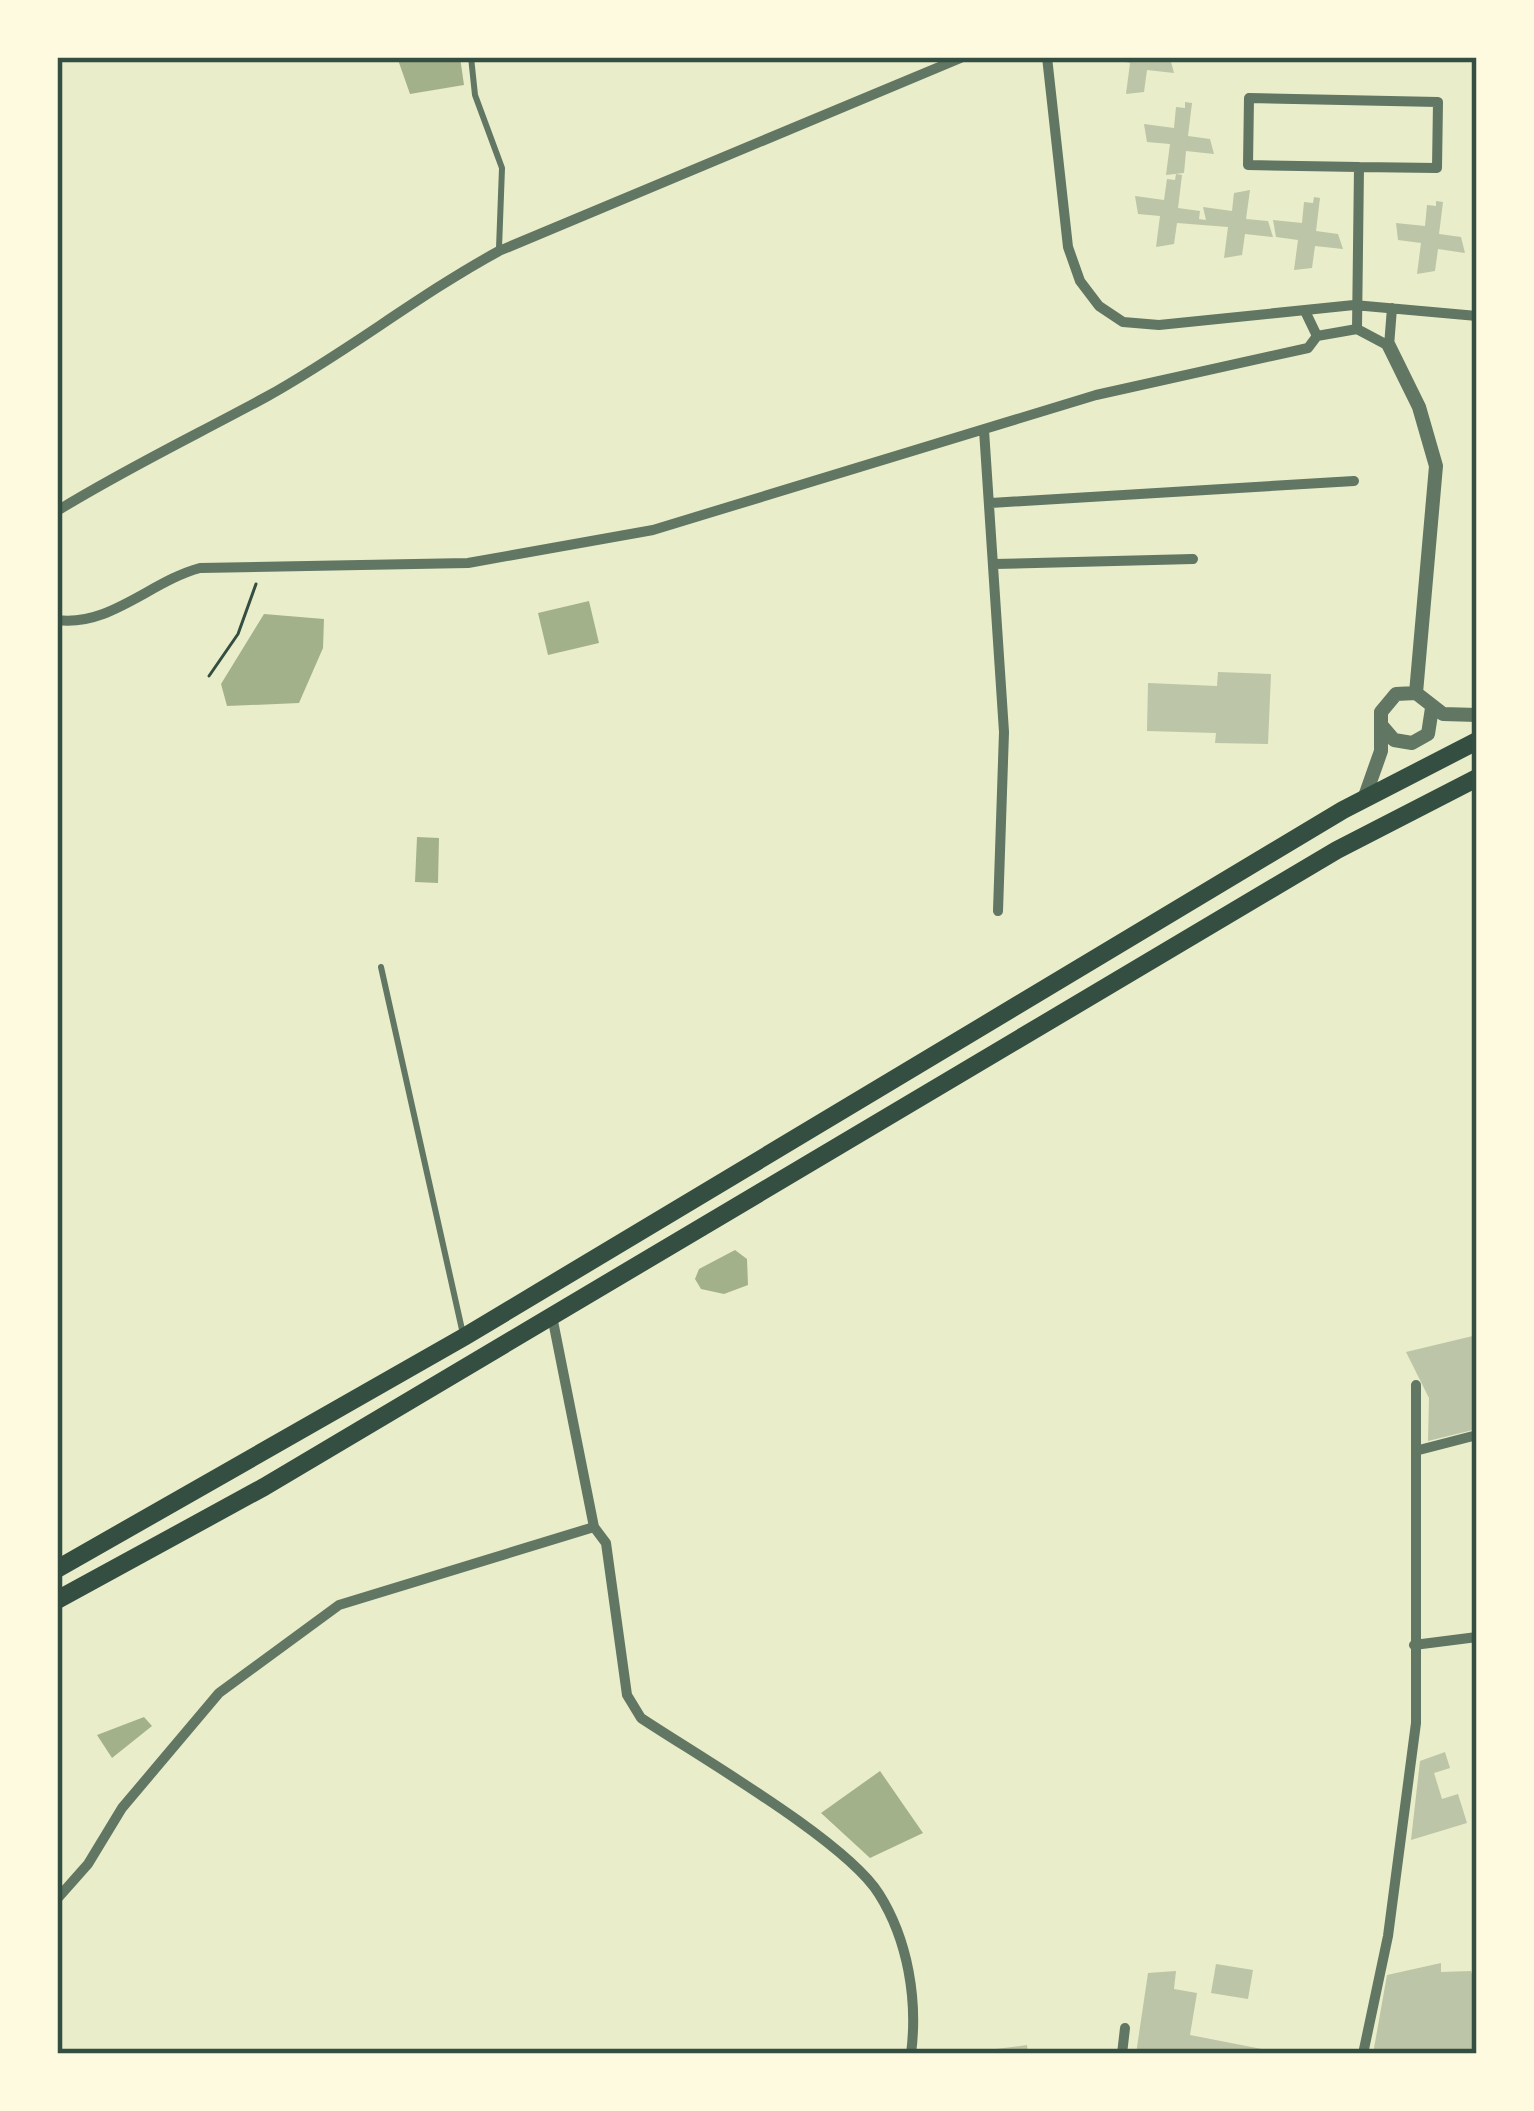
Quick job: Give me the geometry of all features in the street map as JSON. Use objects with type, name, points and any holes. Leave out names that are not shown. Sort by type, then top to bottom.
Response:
[{"type":"main road","points":[[57,1569],[464,1337],[1364,799],[1477,741]]},
{"type":"main road","points":[[57,1600],[264,1487],[1337,850],[1477,778]]},
{"type":"street","points":[[57,512],[181,438],[268,396],[427,290],[499,251],[963,57]]},
{"type":"street","points":[[1047,57],[1067,247],[1080,280],[1099,306],[1123,322],[1160,325],[1354,305],[1477,316]]},
{"type":"street","points":[[1249,98],[1438,102],[1437,168],[1359,167],[1248,165],[1249,98]]},
{"type":"street","points":[[1357,329],[1359,167]]},
{"type":"street","points":[[1392,308],[1389,346],[1419,407],[1436,466],[1416,693]]},
{"type":"street","points":[[1305,311],[1317,335]]},
{"type":"street","points":[[57,620],[77,623],[108,614],[170,576],[200,568],[468,563],[653,530],[1096,395],[1308,348],[1317,335],[1357,329],[1389,346]]},
{"type":"street","points":[[984,430],[1004,732],[998,911]]},
{"type":"street","points":[[991,503],[1354,481]]},
{"type":"street","points":[[994,565],[1192,559]]},
{"type":"street","points":[[1416,693],[1443,714],[1477,716]]},
{"type":"street","points":[[1364,799],[1376,773],[1387,700],[1416,693]]},
{"type":"street","points":[[1382,726],[1394,740],[1412,743],[1428,734],[1432,708]]},
{"type":"street","points":[[551,1314],[594,1527],[606,1543],[627,1695],[641,1718],[795,1821],[860,1872],[879,1894],[909,1970],[914,2006],[911,2054]]},
{"type":"street","points":[[1363,2054],[1388,1936],[1416,1724],[1416,1385]]},
{"type":"street","points":[[1419,1450],[1477,1436]]},
{"type":"street","points":[[57,1899],[88,1864],[122,1808],[219,1693],[339,1605],[594,1527]]},
{"type":"street","points":[[1414,1645],[1477,1637]]},
{"type":"street","points":[[1122,2054],[1125,2029]]},
{"type":"lane","points":[[471,57],[475,95],[502,168],[499,251]]},
{"type":"lane","points":[[381,967],[464,1337]]},
{"type":"path","points":[[208,676],[256,598],[257,569]]},
{"type":"shaded area","points":[[397,57],[460,57],[464,85],[410,94]]},
{"type":"shaded area","points":[[589,601],[599,643],[548,655],[538,613]]},
{"type":"shaded area","points":[[264,614],[324,619],[323,648],[299,703],[227,706],[221,684]]},
{"type":"shaded area","points":[[417,837],[439,838],[438,883],[415,882]]},
{"type":"shaded area","points":[[735,1250],[747,1259],[748,1285],[724,1294],[701,1289],[695,1279],[699,1269]]},
{"type":"shaded area","points":[[144,1717],[152,1726],[112,1758],[97,1735]]},
{"type":"shaded area","points":[[880,1771],[923,1833],[870,1858],[821,1813]]},
{"type":"building","points":[[1101,57],[1170,58],[1174,73],[1147,70],[1144,92],[1126,94],[1130,63]]},
{"type":"building","points":[[1185,102],[1192,103],[1188,136],[1210,139],[1214,154],[1186,151],[1184,173],[1166,175],[1170,144],[1147,142],[1144,124],[1174,128],[1176,107],[1185,108]]},
{"type":"building","points":[[1176,174],[1182,175],[1178,208],[1200,211],[1199,219],[1206,220],[1203,207],[1232,211],[1234,193],[1250,190],[1246,219],[1268,221],[1273,237],[1245,234],[1242,255],[1224,258],[1228,227],[1177,223],[1174,244],[1156,247],[1160,216],[1138,214],[1135,196],[1164,200],[1167,179],[1175,180]]},
{"type":"building","points":[[1314,197],[1320,198],[1316,231],[1338,234],[1343,249],[1315,246],[1312,268],[1294,270],[1298,240],[1276,237],[1273,220],[1302,223],[1304,202],[1313,203]]},
{"type":"building","points":[[1436,201],[1443,202],[1439,234],[1461,237],[1465,253],[1438,249],[1435,271],[1417,274],[1421,243],[1398,240],[1396,223],[1425,226],[1427,205],[1436,206]]},
{"type":"building","points":[[1218,672],[1271,674],[1268,744],[1215,743],[1216,733],[1147,731],[1148,683],[1217,686]]},
{"type":"building","points":[[1477,1335],[1477,1429],[1428,1441],[1429,1398],[1406,1352]]},
{"type":"building","points":[[1445,1752],[1450,1768],[1434,1773],[1442,1799],[1458,1794],[1467,1823],[1411,1840],[1420,1761]]},
{"type":"building","points":[[1441,1963],[1441,1972],[1471,1971],[1477,1991],[1477,2054],[1373,2054],[1387,1975]]},
{"type":"building","points":[[1216,1964],[1253,1970],[1248,1999],[1211,1993]]},
{"type":"building","points":[[1176,1971],[1174,1989],[1197,1993],[1190,2035],[1288,2054],[1136,2054],[1148,1973]]},
{"type":"building","points":[[1027,2045],[1028,2054],[979,2054],[979,2051]]}]
